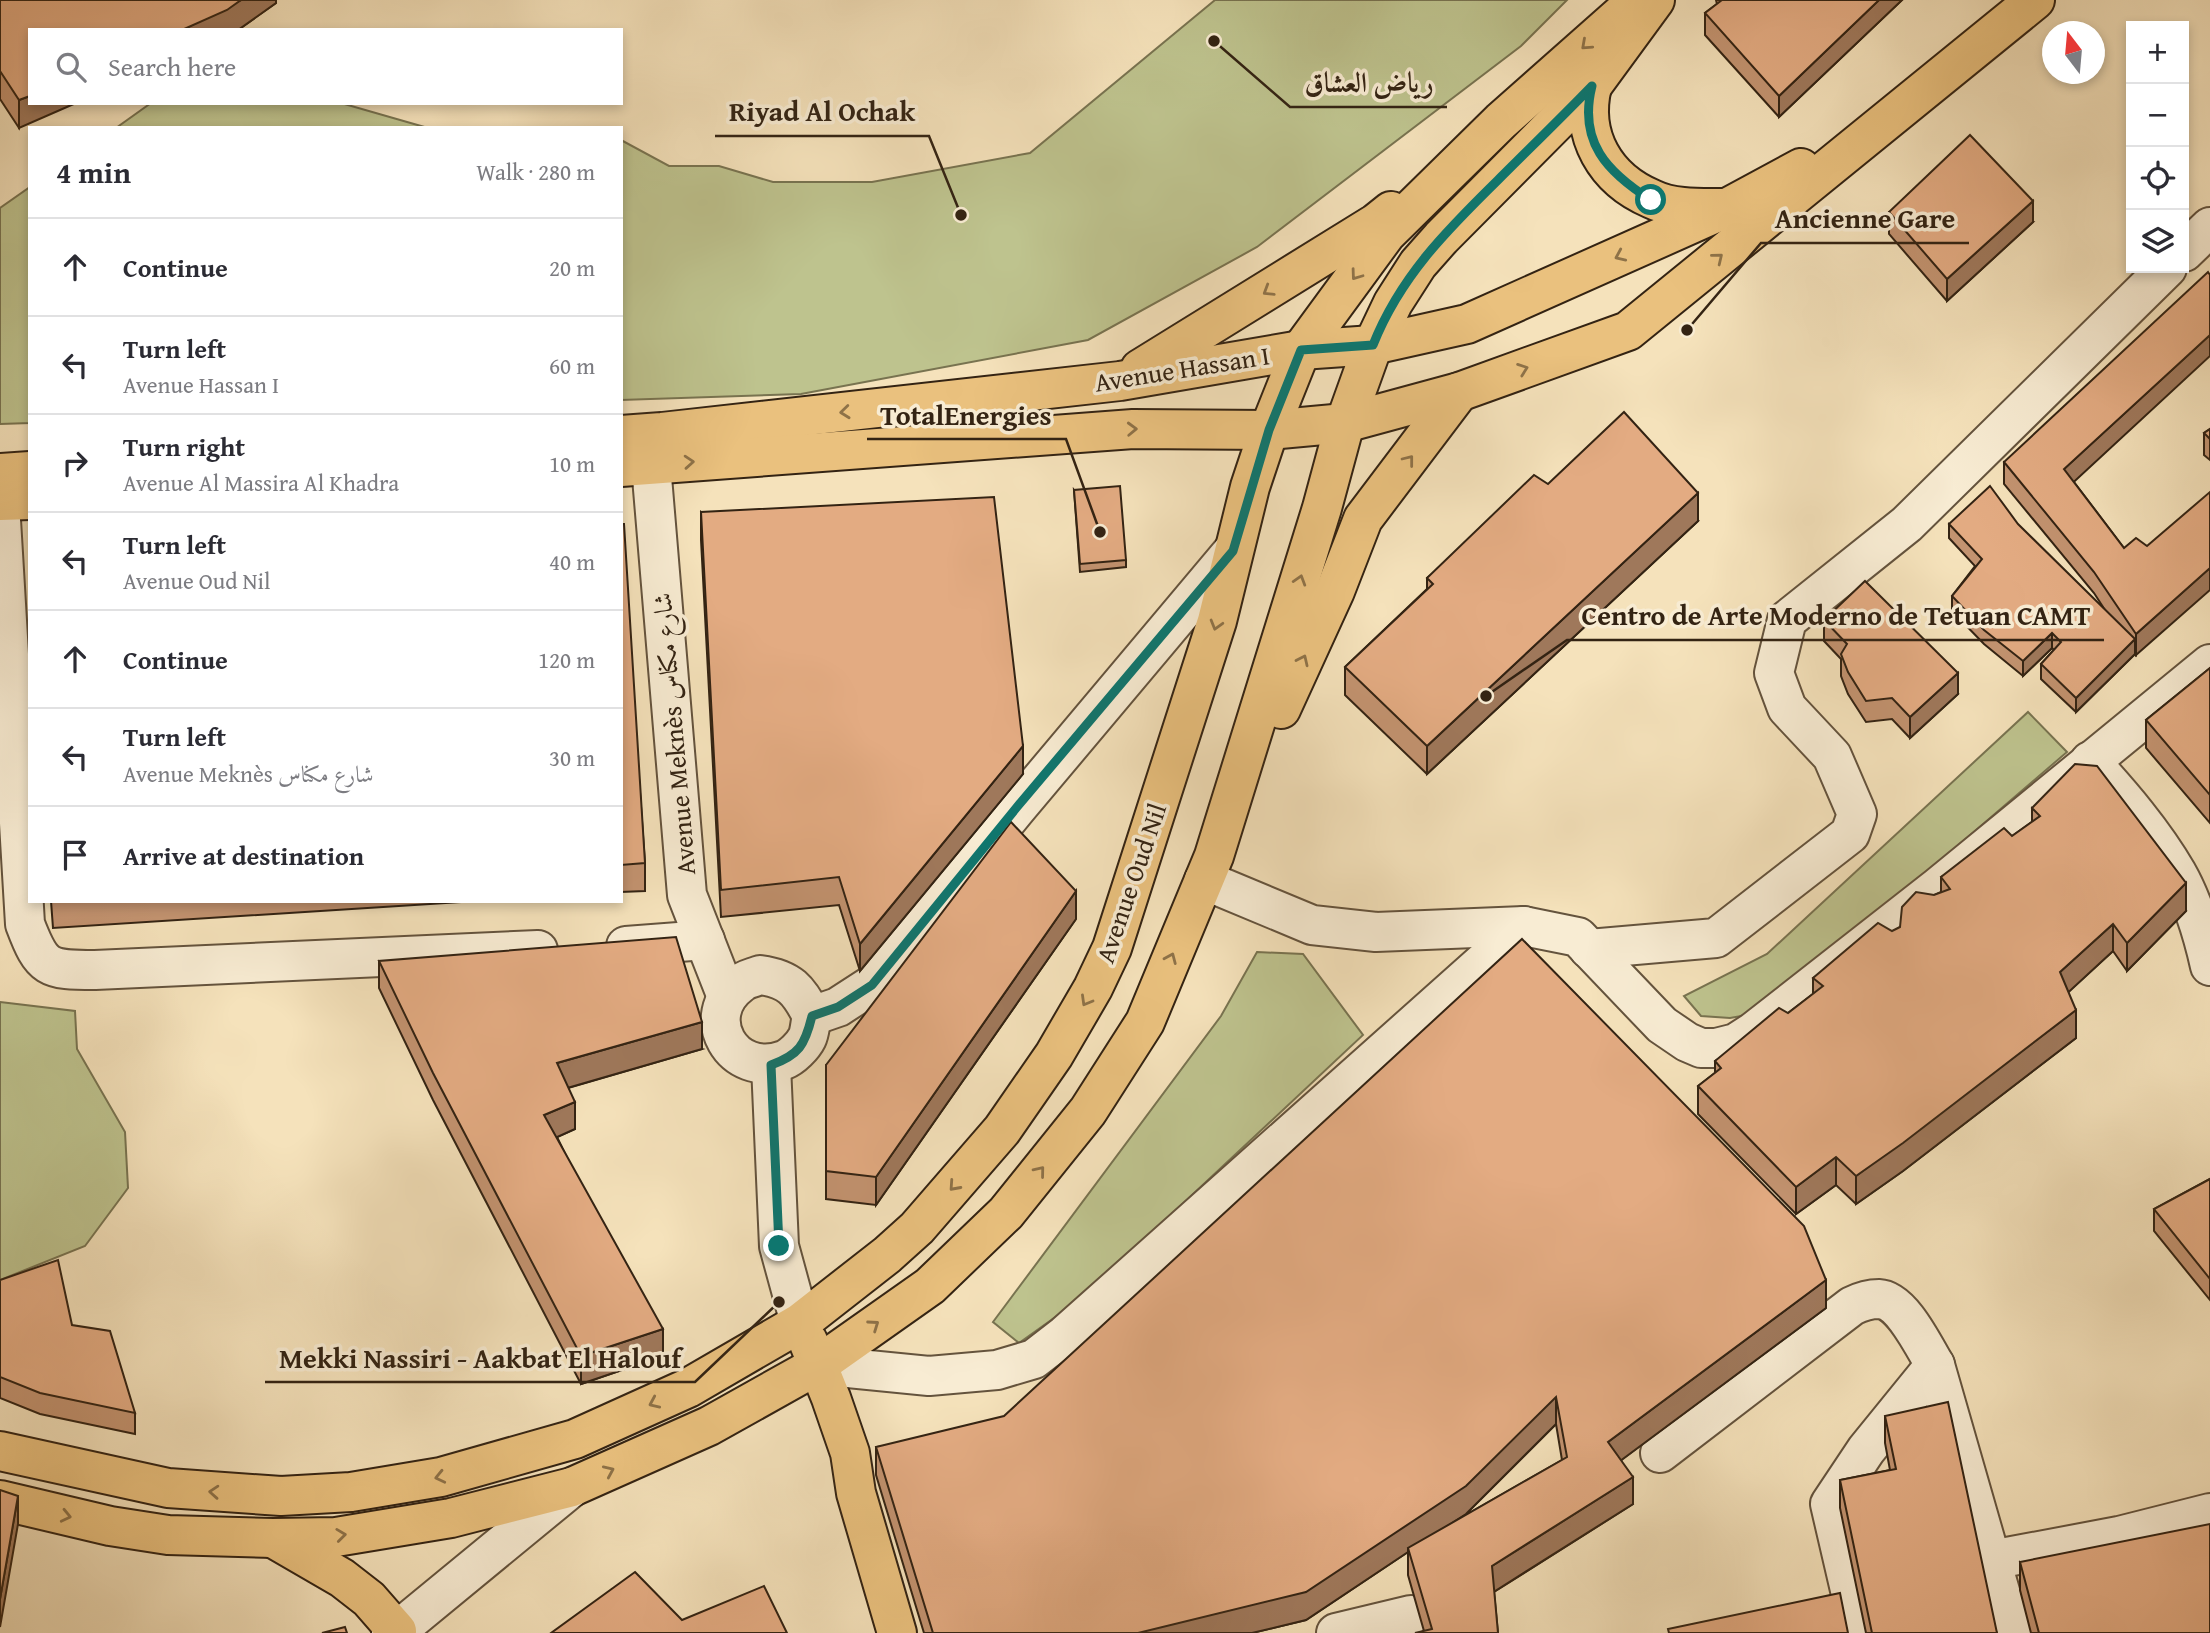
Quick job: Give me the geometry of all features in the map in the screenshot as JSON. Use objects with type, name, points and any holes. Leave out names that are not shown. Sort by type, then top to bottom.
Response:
[{"type":"main road","name":"Avenue Hassan I","points":[[623,435],[1120,381],[1301,350],[1386,234],[1501,121],[1637,0]]},
{"type":"main road","points":[[1209,868],[1322,508],[1345,423],[1373,345],[1393,303],[1418,264],[1592,86],[1655,0]]},
{"type":"main road","points":[[1301,350],[1373,345],[1467,324],[1727,208],[1877,128],[2035,0]]},
{"type":"main road","points":[[1592,86],[1587,108],[1589,127],[1605,164],[1625,183],[1651,200],[1668,204],[1727,208]]},
{"type":"main road","points":[[1120,381],[1376,223],[1501,121]]},
{"type":"main road","name":"Avenue Hassan I","points":[[636,466],[1133,429],[1269,430],[1345,423],[1459,392],[1628,331],[1877,128]]},
{"type":"main road","name":"Avenue Oud Nil","points":[[0,1451],[168,1488],[281,1496],[351,1492],[441,1477],[575,1438],[688,1388],[800,1323],[887,1255],[917,1228],[1002,1130],[1055,1055],[1112,948],[1217,621],[1233,551],[1269,430],[1301,350]]},
{"type":"main road","points":[[0,1500],[110,1526],[168,1535],[336,1537],[452,1518],[572,1487],[709,1426],[818,1365],[930,1286],[1006,1213],[1088,1111],[1144,1022],[1209,868],[1335,591],[1363,519],[1459,392]]},
{"type":"main road","points":[[0,473],[28,471]]},
{"type":"main road","points":[[0,502],[28,500]]},
{"type":"main road","points":[[800,1323],[850,1453],[856,1493],[897,1633]]},
{"type":"main road","points":[[273,1538],[342,1578],[369,1599],[394,1632]]},
{"type":"street","points":[[2189,247],[2210,227]]},
{"type":"street","points":[[1589,949],[1716,938],[1850,834],[1857,814],[1832,756],[1787,708],[1774,674],[1787,621],[1908,524],[2162,273]]},
{"type":"street","name":"Avenue Meknès شارع مكناس","points":[[636,466],[687,895],[727,996]]},
{"type":"street","points":[[0,502],[25,924],[43,961],[60,970],[94,970],[705,940]]},
{"type":"street","points":[[812,1016],[838,1007],[872,985],[1017,807],[1233,551]]},
{"type":"street","points":[[1209,868],[1312,925],[1376,932],[1524,926],[1578,937],[1662,1025],[1701,1048],[1716,1048],[1736,1043],[1753,1032],[1938,887],[2210,664]]},
{"type":"street","points":[[2090,761],[2121,795],[2178,874],[2191,904],[2210,966]]},
{"type":"street","points":[[818,1365],[929,1376],[1007,1369],[1034,1359],[1065,1335],[1524,926]]},
{"type":"street","points":[[760,975],[780,978],[796,989],[812,1016],[806,1040],[790,1058],[771,1065],[751,1063],[733,1053],[723,1036],[720,1016],[727,996],[741,982],[760,975]]},
{"type":"street","points":[[771,1065],[779,1246],[800,1323]]},
{"type":"street","points":[[1660,1453],[1852,1306],[1865,1300],[1882,1299],[1900,1310],[1936,1365],[2012,1633]]},
{"type":"street","points":[[1816,1612],[1857,1619],[1830,1504],[1866,1450],[1936,1365]]},
{"type":"street","points":[[394,1632],[572,1487]]},
{"type":"street","points":[[1991,1560],[2119,1536],[2210,1513]]},
{"type":"street","points":[[1336,1633],[1411,1615]]},
{"type":"green space","points":[[1215,0],[1567,0],[1521,46],[1257,247],[1088,340],[801,394],[623,400],[623,141],[669,166],[719,166],[773,182],[872,182],[1030,153]]},
{"type":"green space","points":[[148,105],[348,105],[421,126],[119,126]]},
{"type":"green space","points":[[28,188],[28,423],[0,424],[0,208]]},
{"type":"green space","points":[[2028,712],[2067,752],[1764,1012],[1730,1018],[1701,1016],[1684,996],[1767,954]]},
{"type":"green space","points":[[1257,952],[1303,954],[1363,1035],[1082,1298],[1019,1343],[993,1322],[1221,1016]]},
{"type":"green space","points":[[0,1002],[75,1011],[77,1049],[125,1132],[128,1188],[85,1246],[0,1280]]},
{"type":"building","points":[[0,0],[241,0],[227,10],[186,28],[28,28],[28,97],[19,100],[0,71]]},
{"type":"building","points":[[1722,0],[1879,0],[1779,96],[1705,13]]},
{"type":"building","points":[[1970,135],[2033,201],[1947,279],[1889,212]]},
{"type":"building","points":[[2208,272],[2210,335],[2064,469],[2124,548],[2136,538],[2147,546],[2210,492],[2210,568],[2136,634],[2094,572],[2004,462]]},
{"type":"building","points":[[1624,412],[1698,493],[1427,746],[1345,667],[1433,584],[1427,578],[1534,475],[1548,484]]},
{"type":"building","points":[[1120,486],[1126,560],[1080,564],[1074,490]]},
{"type":"building","points":[[1990,486],[2018,524],[2135,639],[2076,698],[2041,664],[2061,642],[2052,633],[2023,661],[1984,630],[1952,596],[1982,559],[1949,524]]},
{"type":"building","points":[[994,497],[1023,746],[860,944],[839,877],[721,890],[701,512]]},
{"type":"building","points":[[623,524],[624,524],[645,863],[623,865]]},
{"type":"building","points":[[1865,581],[1958,673],[1910,717],[1892,698],[1866,701],[1848,672],[1841,654],[1847,644],[1824,620]]},
{"type":"building","points":[[2210,668],[2210,795],[2146,720]]},
{"type":"building","points":[[2075,764],[2097,766],[2186,883],[2127,943],[2113,924],[2060,972],[2076,1010],[1856,1176],[1836,1157],[1796,1187],[1698,1086],[1721,1068],[1715,1061],[1779,1008],[1788,1013],[1823,986],[1813,978],[1878,923],[1892,931],[1900,927],[1902,907],[1916,892],[1934,895],[1950,889],[1941,877],[2004,828],[2012,836],[2040,816],[2032,808]]},
{"type":"building","points":[[1011,822],[1076,891],[876,1177],[826,1171],[826,1065]]},
{"type":"building","points":[[676,937],[702,1022],[557,1063],[575,1102],[544,1115],[663,1329],[581,1356],[433,1073],[379,961]]},
{"type":"building","points":[[1522,939],[1804,1226],[1826,1280],[1608,1442],[1633,1477],[1492,1566],[1498,1633],[1415,1633],[1432,1629],[1408,1548],[1567,1457],[1556,1397],[1466,1486],[1306,1592],[1138,1633],[933,1633],[876,1447],[1004,1416]]},
{"type":"building","points":[[2210,1179],[2210,1279],[2154,1209]]},
{"type":"building","points":[[58,1260],[72,1325],[110,1331],[135,1413],[40,1393],[0,1377],[0,1280]]},
{"type":"building","points":[[1948,1402],[1997,1633],[1872,1633],[1840,1480],[1896,1469],[1885,1416]]},
{"type":"building","points":[[0,1490],[18,1496],[0,1599]]},
{"type":"building","points":[[2210,1524],[2210,1633],[2039,1633],[2020,1562]]},
{"type":"building","points":[[635,1572],[682,1620],[764,1586],[787,1633],[551,1633]]},
{"type":"building","points":[[1840,1593],[1848,1633],[1669,1633],[1668,1629]]},
{"type":"building","points":[[345,1627],[347,1633],[322,1633]]},
{"type":"place","name":"رياض العشاق","points":[[1214,41]]},
{"type":"place","name":"Riyad Al Ochak","points":[[961,215]]},
{"type":"place","name":"Ancienne Gare","points":[[1687,330]]},
{"type":"place","name":"TotalEnergies","points":[[1100,532]]},
{"type":"place","name":"Centro de Arte Moderno de Tetuan CAMT","points":[[1486,696]]},
{"type":"place","name":"Mekki Nassiri - Aakbat El Halouf","points":[[779,1302]]},
{"type":"route","points":[[779,1246],[771,1065],[790,1058],[806,1040],[812,1016],[838,1007],[872,985],[1017,807],[1233,551],[1269,430],[1301,350],[1373,345],[1381,324],[1418,264],[1441,237],[1592,86],[1587,108],[1589,127],[1605,164],[1625,183],[1651,200]]}]
